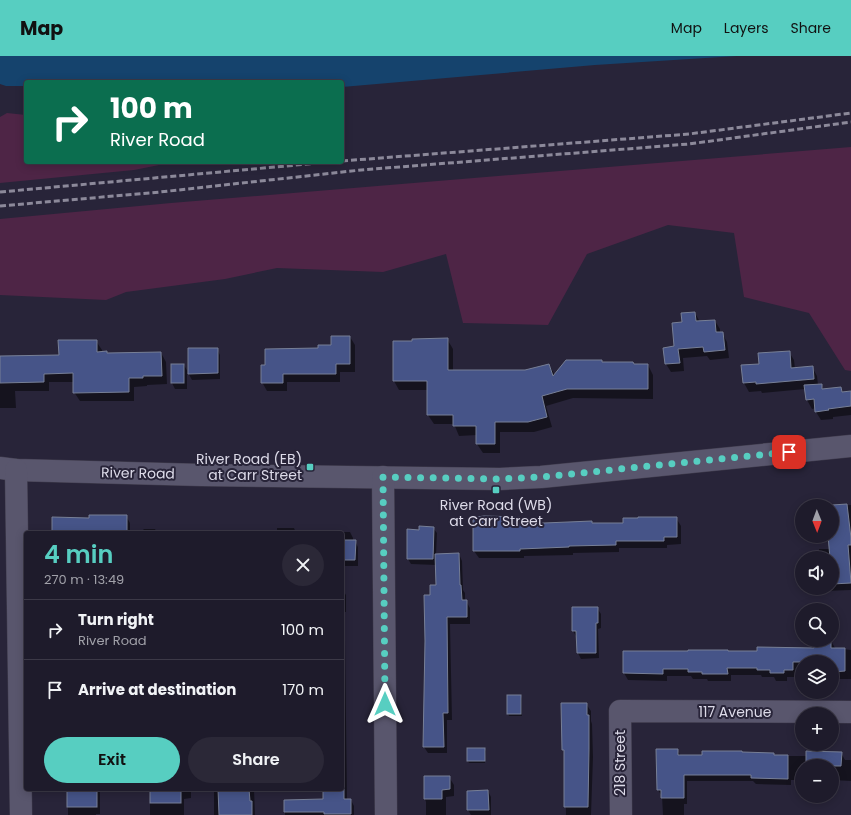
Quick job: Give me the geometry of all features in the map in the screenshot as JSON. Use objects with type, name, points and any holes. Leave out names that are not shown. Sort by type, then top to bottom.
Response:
[{"type":"street","name":"River Road","points":[[8,469],[201,475],[500,479],[541,477],[851,446]]},
{"type":"street","points":[[8,469],[21,815]]},
{"type":"street","points":[[383,477],[386,815]]},
{"type":"street","name":"117 Avenue","points":[[620,711],[851,712]]},
{"type":"street","name":"218 Street","points":[[620,711],[621,815]]},
{"type":"shaded area","points":[[7,113],[24,115],[24,164],[164,164],[134,170],[0,183],[0,117]]},
{"type":"shaded area","points":[[851,147],[851,371],[845,370],[809,313],[744,297],[734,233],[668,225],[587,254],[548,325],[463,323],[446,254],[383,272],[277,268],[225,279],[126,292],[106,300],[0,295],[0,219],[171,203]]},
{"type":"water","points":[[0,56],[737,56],[595,65],[344,87],[344,80],[24,80],[24,86],[6,86],[0,84]]},
{"type":"building","points":[[695,312],[696,321],[715,320],[716,332],[723,332],[725,350],[704,352],[703,347],[678,349],[680,363],[665,364],[663,348],[674,346],[672,323],[682,322],[681,313]]},
{"type":"building","points":[[331,336],[350,336],[350,364],[336,364],[336,374],[283,374],[283,383],[261,383],[261,365],[265,365],[265,349],[318,348],[318,345],[331,345]]},
{"type":"building","points":[[448,338],[448,370],[525,370],[549,364],[553,376],[566,360],[633,362],[634,364],[648,364],[648,389],[567,389],[542,396],[547,417],[528,422],[495,422],[495,444],[476,444],[476,426],[453,426],[453,415],[427,415],[427,381],[393,381],[393,341]]},
{"type":"building","points":[[58,340],[97,340],[97,352],[161,352],[162,376],[129,378],[129,392],[73,393],[73,373],[44,374],[44,382],[0,383],[0,356],[59,355]]},
{"type":"building","points":[[188,348],[218,348],[218,373],[188,374]]},
{"type":"building","points":[[790,351],[791,368],[813,366],[814,379],[756,384],[756,382],[743,383],[741,365],[759,364],[758,353]]},
{"type":"building","points":[[171,364],[184,364],[184,383],[171,383]]},
{"type":"building","points":[[822,384],[822,389],[841,387],[842,392],[851,391],[851,406],[815,412],[814,399],[806,400],[804,385]]},
{"type":"building","points":[[847,504],[851,538],[851,545],[848,545],[851,583],[839,584],[839,551],[829,551],[829,543],[839,543],[839,505]]},
{"type":"building","points":[[89,515],[127,515],[127,531],[52,531],[52,517],[89,518]]},
{"type":"building","points":[[477,517],[520,517],[520,524],[592,521],[592,523],[623,523],[623,518],[677,517],[677,537],[664,537],[664,541],[616,541],[616,545],[520,549],[520,551],[473,551],[473,520]]},
{"type":"building","points":[[419,526],[434,527],[433,559],[407,559],[407,529],[419,530]]},
{"type":"building","points":[[344,540],[356,540],[355,560],[344,560]]},
{"type":"building","points":[[459,553],[460,585],[462,600],[467,600],[467,617],[447,617],[448,713],[443,713],[444,747],[423,747],[425,641],[424,595],[430,595],[430,585],[436,585],[435,554]]},
{"type":"building","points":[[572,607],[598,607],[598,623],[596,623],[596,653],[577,653],[576,631],[572,631]]},
{"type":"building","points":[[757,647],[845,648],[845,671],[839,671],[839,655],[795,655],[793,670],[784,670],[784,673],[770,673],[770,670],[757,670],[757,668],[727,668],[728,674],[702,674],[702,672],[688,672],[688,669],[663,669],[663,674],[623,673],[623,651],[757,651]]},
{"type":"building","points":[[507,695],[521,695],[521,714],[507,714]]},
{"type":"building","points":[[561,703],[587,703],[587,715],[589,715],[588,807],[564,807],[564,750],[562,750]]},
{"type":"building","points":[[467,748],[485,748],[485,761],[467,761]]},
{"type":"building","points":[[656,749],[678,749],[678,755],[702,755],[702,751],[742,751],[774,753],[774,755],[788,755],[788,779],[751,778],[751,775],[684,775],[684,798],[661,798],[661,790],[657,790]]},
{"type":"building","points":[[806,751],[842,752],[841,766],[839,766],[839,759],[806,759]]},
{"type":"building","points":[[424,776],[450,776],[450,789],[442,790],[442,799],[424,799]]},
{"type":"building","points":[[488,790],[489,810],[467,810],[467,791]]},
{"type":"building","points":[[67,791],[97,791],[97,807],[67,807]]},
{"type":"building","points":[[150,791],[181,791],[181,803],[150,803]]},
{"type":"building","points":[[218,791],[249,791],[250,801],[252,801],[252,815],[219,815]]},
{"type":"building","points":[[323,791],[344,791],[344,799],[351,799],[351,814],[284,812],[284,800],[323,799]]},
{"type":"railway","points":[[344,161],[689,134],[851,113]]},
{"type":"railway","points":[[0,206],[160,192],[361,170],[689,144],[851,122]]},
{"type":"railway","points":[[0,192],[308,164]]},
{"type":"place","name":"River Road (EB) at Carr Street","points":[[310,467]]},
{"type":"place","name":"River Road (WB) at Carr Street","points":[[496,490]]},
{"type":"route","points":[[385,704],[383,477],[500,479],[541,477],[789,452]]}]
